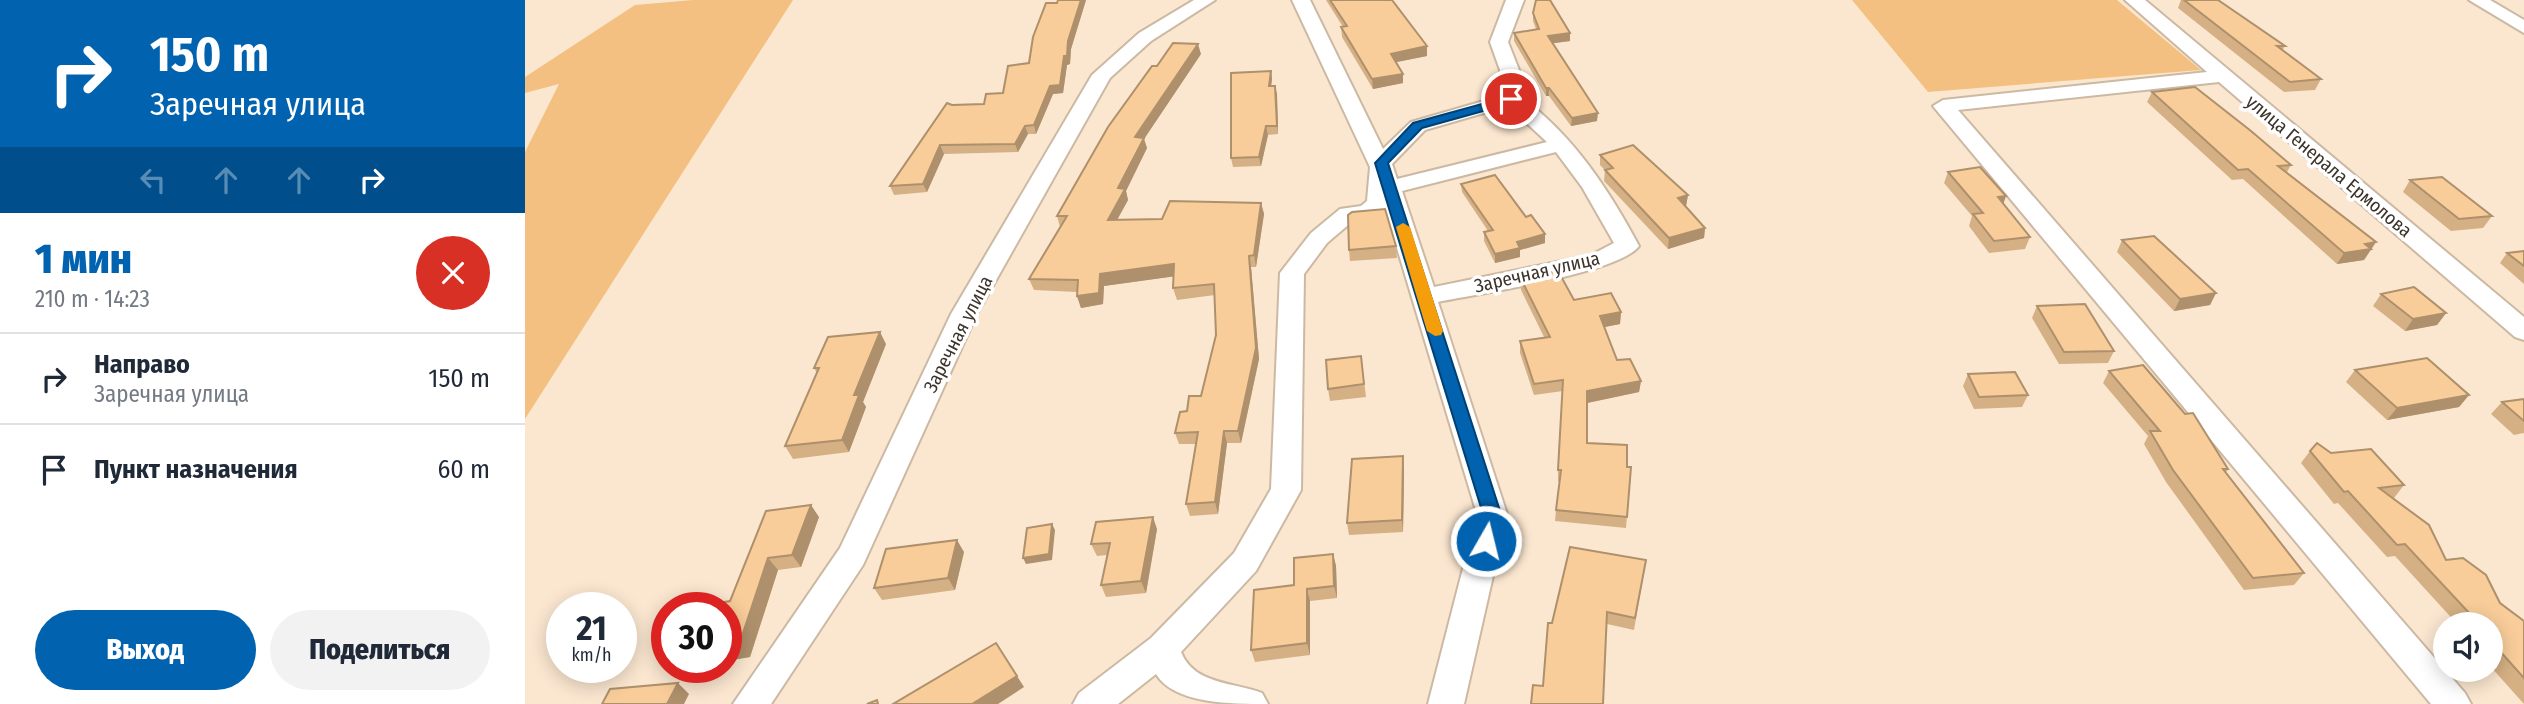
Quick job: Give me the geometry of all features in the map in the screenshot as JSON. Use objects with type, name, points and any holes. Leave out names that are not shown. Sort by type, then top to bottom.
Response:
[{"type":"street","name":"Заречная улица","points":[[751,704],[852,556],[964,314],[1101,75],[1145,37],[1206,0]]},
{"type":"street","points":[[1301,0],[1386,175],[1492,514],[1446,704]]},
{"type":"street","points":[[1091,704],[1163,648],[1245,562],[1286,490],[1292,273],[1319,238],[1348,214],[1367,212],[1378,203],[1386,175],[1418,125],[1511,99],[1513,84],[1509,64],[1499,42],[1515,0]]},
{"type":"street","name":"улица Генерала Ермолова","points":[[2134,0],[2524,331]]},
{"type":"street","points":[[2478,0],[2524,28]]},
{"type":"street","points":[[2223,76],[1943,106],[2453,704]]},
{"type":"street","name":"Заречная улица","points":[[1425,296],[1598,261],[1627,246],[1608,205],[1559,145],[1525,108],[1511,99]]},
{"type":"street","points":[[1386,175],[1559,145]]},
{"type":"street","points":[[1163,648],[1173,674],[1216,700],[1251,704]]},
{"type":"shaded area","points":[[693,0],[793,0],[525,419],[525,152],[559,84],[525,93],[525,77],[635,5]]},
{"type":"shaded area","points":[[1852,0],[2117,0],[2201,70],[1928,92]]},
{"type":"building","points":[[1058,0],[1081,0],[1068,41],[1067,56],[1064,56],[1060,85],[1050,86],[1034,125],[1025,126],[1015,144],[940,145],[923,184],[890,186],[947,103],[984,104],[986,94],[1003,93],[1008,66],[1029,63],[1033,37],[1046,3],[1057,3]]},
{"type":"building","points":[[1330,0],[1392,0],[1427,46],[1391,54],[1403,74],[1372,79],[1341,27],[1347,26]]},
{"type":"building","points":[[1536,0],[1550,0],[1570,33],[1548,36],[1598,113],[1572,118],[1549,88],[1546,88],[1514,33],[1539,29],[1533,13]]},
{"type":"building","points":[[2184,0],[2218,0],[2285,46],[2277,46],[2321,79],[2290,82]]},
{"type":"building","points":[[1173,43],[1198,44],[1135,137],[1144,138],[1118,188],[1125,189],[1108,220],[1162,219],[1170,201],[1261,203],[1254,255],[1249,256],[1256,348],[1238,431],[1224,431],[1215,502],[1186,504],[1198,432],[1175,433],[1180,412],[1187,411],[1189,396],[1201,396],[1216,335],[1214,284],[1173,288],[1174,264],[1100,274],[1099,293],[1077,296],[1078,280],[1029,279],[1067,216],[1057,216],[1108,127],[1152,66],[1157,66]]},
{"type":"building","points":[[1271,71],[1269,86],[1275,86],[1277,126],[1266,126],[1259,157],[1231,158],[1231,73]]},
{"type":"building","points":[[2195,87],[2291,165],[2278,166],[2376,242],[2365,244],[2371,249],[2344,253],[2248,169],[2238,170],[2152,92]]},
{"type":"building","points":[[1633,145],[1688,195],[1678,198],[1705,228],[1669,238],[1605,170],[1613,168],[1600,155]]},
{"type":"building","points":[[1980,167],[2006,196],[1998,197],[2030,237],[1994,241],[1973,214],[1983,213],[1948,172]]},
{"type":"building","points":[[1495,175],[1526,217],[1531,215],[1545,234],[1517,242],[1520,248],[1495,254],[1484,232],[1493,230],[1461,184]]},
{"type":"building","points":[[2442,177],[2492,216],[2459,219],[2410,180]]},
{"type":"building","points":[[1385,209],[1396,246],[1349,250],[1348,215],[1352,212]]},
{"type":"building","points":[[2154,236],[2216,293],[2180,299],[2122,240]]},
{"type":"building","points":[[2524,251],[2524,266],[2507,253]]},
{"type":"building","points":[[1558,271],[1574,300],[1611,293],[1621,312],[1600,316],[1617,360],[1630,359],[1641,381],[1587,391],[1587,443],[1627,445],[1627,467],[1631,467],[1627,517],[1556,510],[1561,470],[1558,470],[1563,380],[1534,384],[1520,341],[1550,337],[1521,279]]},
{"type":"building","points":[[2414,287],[2446,313],[2413,319],[2381,294]]},
{"type":"building","points":[[2085,304],[2114,351],[2064,352],[2037,306]]},
{"type":"building","points":[[880,332],[854,395],[859,395],[842,440],[785,446],[819,368],[814,368],[828,337]]},
{"type":"building","points":[[1361,356],[1364,384],[1328,389],[1326,360]]},
{"type":"building","points":[[2427,358],[2469,395],[2397,408],[2355,370]]},
{"type":"building","points":[[2143,365],[2185,414],[2193,413],[2228,469],[2223,469],[2304,573],[2253,578],[2173,470],[2150,431],[2160,431],[2109,371]]},
{"type":"building","points":[[2015,372],[2028,395],[1979,397],[1968,374]]},
{"type":"building","points":[[2524,399],[2524,421],[2502,402]]},
{"type":"building","points":[[2317,443],[2331,453],[2371,449],[2404,485],[2379,488],[2429,525],[2446,560],[2463,558],[2486,575],[2500,603],[2524,621],[2524,678],[2503,655],[2503,612],[2468,612],[2405,544],[2397,545],[2348,491],[2344,492],[2310,451]]},
{"type":"building","points":[[1403,456],[1402,520],[1347,523],[1352,459]]},
{"type":"building","points":[[811,505],[792,555],[768,558],[742,636],[742,592],[734,592],[766,511]]},
{"type":"building","points":[[1153,517],[1141,581],[1101,585],[1110,543],[1091,544],[1096,522]]},
{"type":"building","points":[[1052,524],[1049,554],[1023,558],[1027,528]]},
{"type":"building","points":[[957,540],[948,578],[874,588],[886,549]]},
{"type":"building","points":[[1570,547],[1646,560],[1635,618],[1607,612],[1603,704],[1531,704],[1533,685],[1543,686],[1548,623],[1552,623]]},
{"type":"building","points":[[1333,554],[1334,586],[1307,589],[1307,643],[1251,650],[1254,590],[1294,585],[1294,558]]},
{"type":"building","points":[[996,643],[1017,676],[972,704],[893,704]]},
{"type":"building","points":[[678,683],[667,704],[602,704],[610,689]]},
{"type":"slow traffic","points":[[1403,227],[1435,331]]},
{"type":"route","points":[[1486,541],[1492,514],[1381,163],[1418,125],[1490,108],[1511,99]]}]
